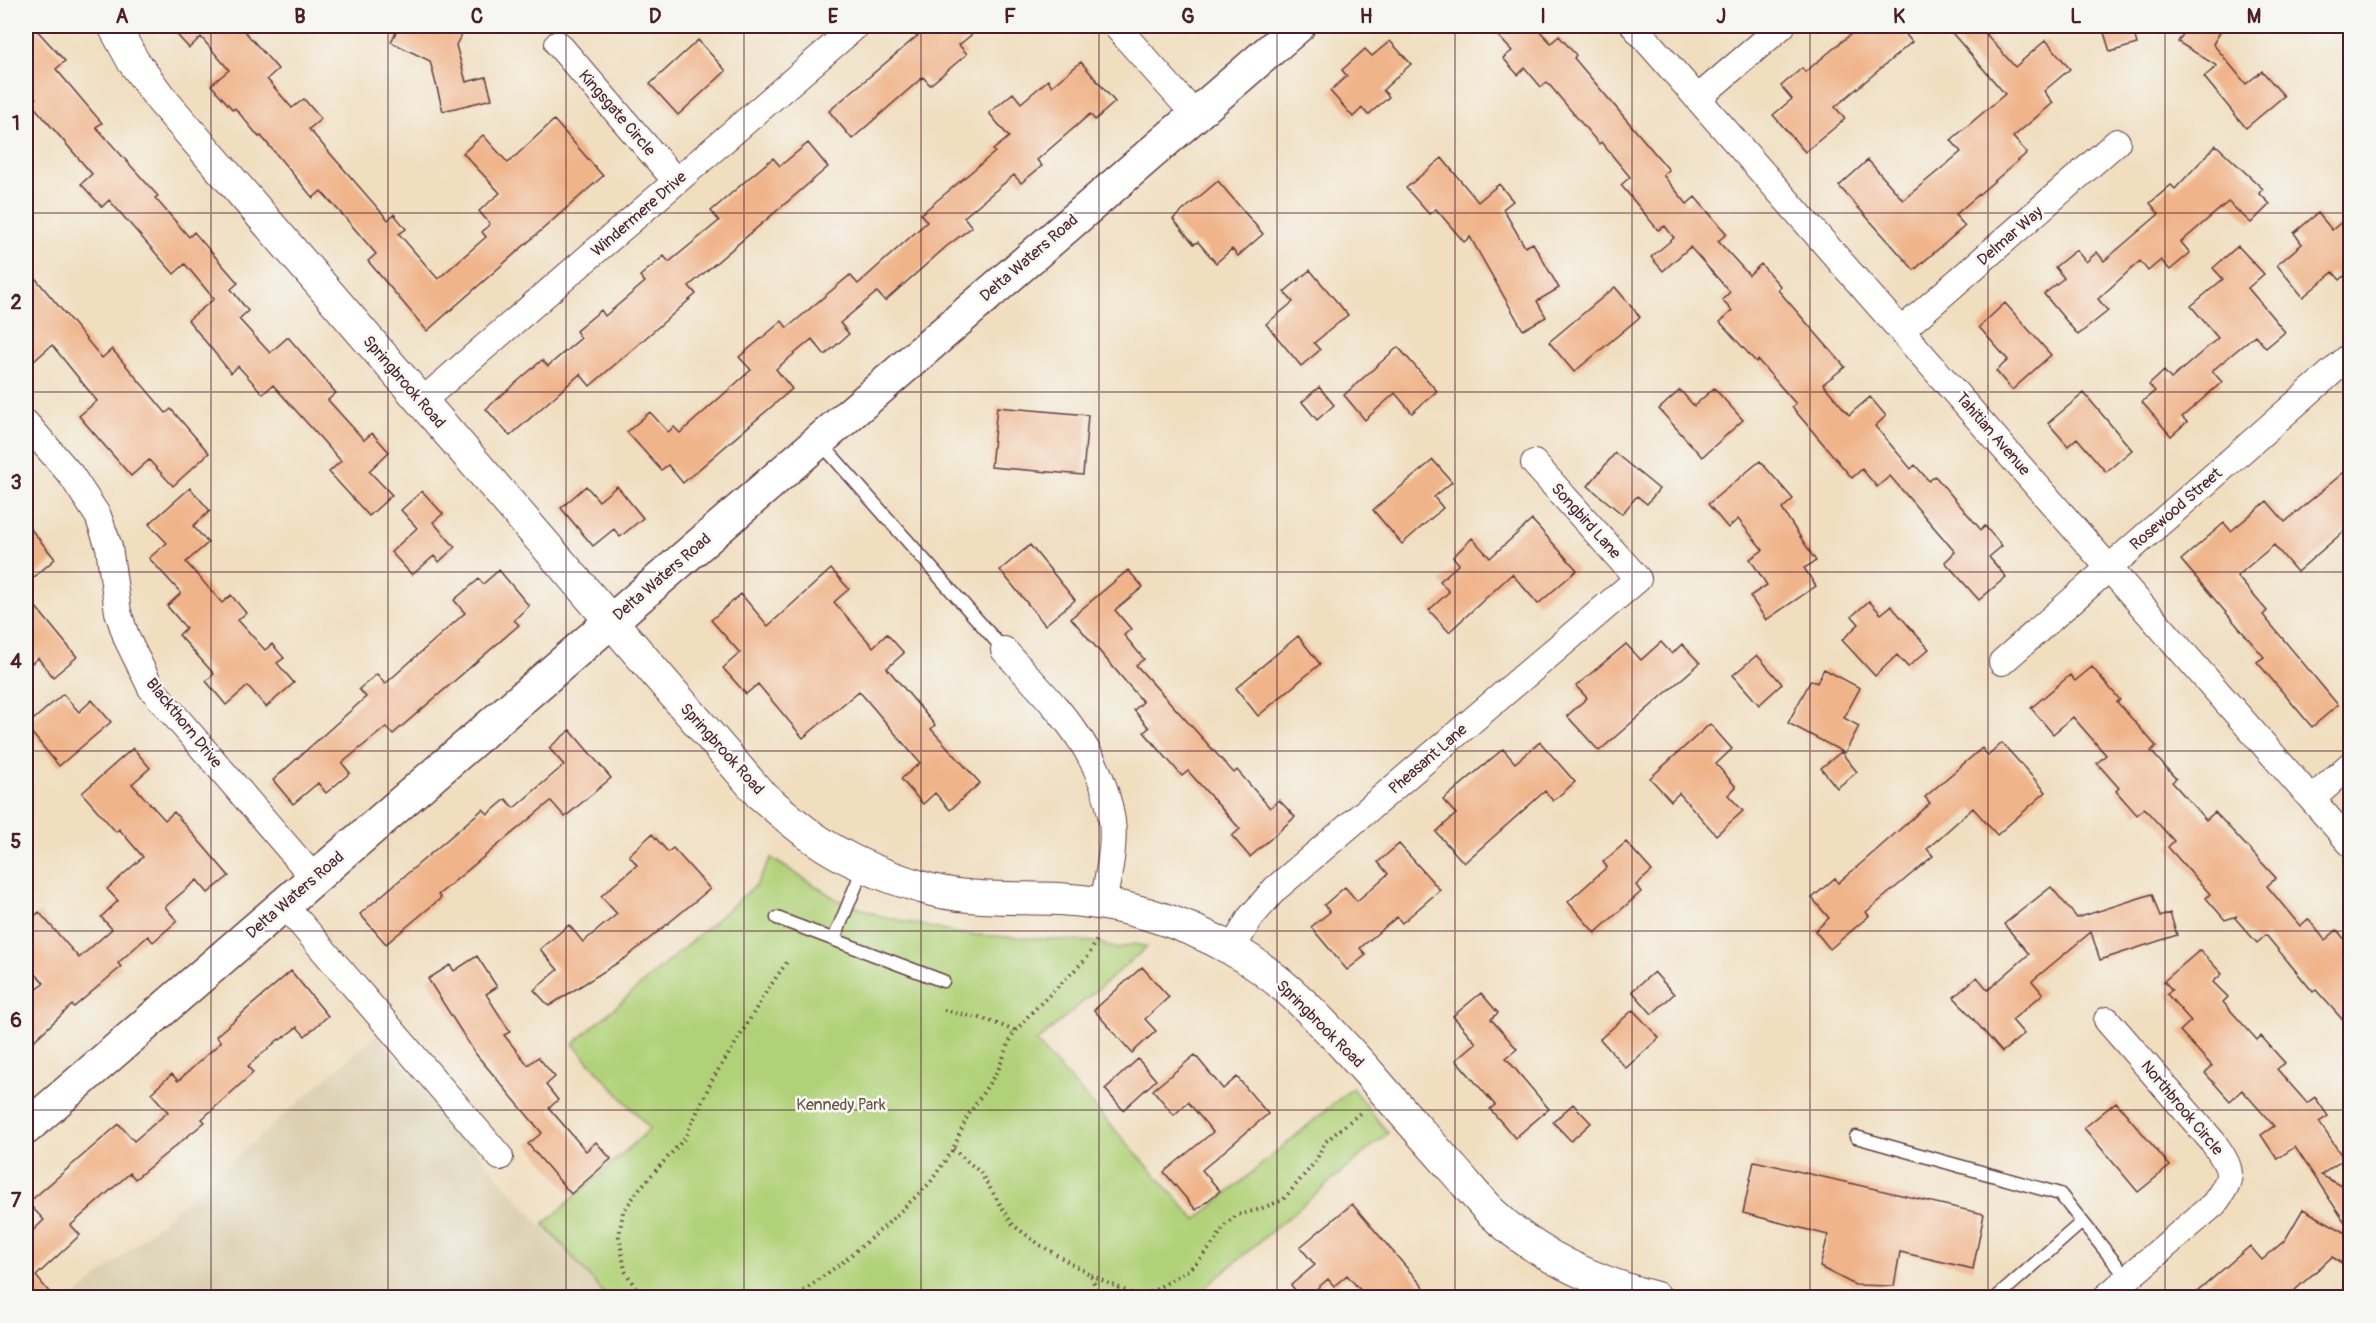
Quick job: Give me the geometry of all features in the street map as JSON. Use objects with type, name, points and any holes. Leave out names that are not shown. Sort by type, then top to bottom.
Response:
[{"type":"main road","name":"Delta Waters Road","points":[[26,1128],[1298,26]]},
{"type":"street","name":"Springbrook Road","points":[[114,26],[133,61],[161,99],[760,794],[815,838],[864,866],[922,888],[985,898],[1059,899],[1103,903],[1173,922],[1232,949],[1271,974],[1296,995],[1331,1031],[1491,1212],[1531,1244],[1571,1268],[1625,1294],[1656,1298]]},
{"type":"street","name":"Windermere Drive","points":[[422,402],[856,26]]},
{"type":"street","points":[[1116,26],[1195,115]]},
{"type":"street","name":"Tahitian Avenue","points":[[1634,26],[2350,843]]},
{"type":"street","points":[[1698,98],[1782,26]]},
{"type":"street","name":"Kingsgate Circle","points":[[558,44],[676,181]]},
{"type":"street","name":"Delmar Way","points":[[1902,330],[2117,142]]},
{"type":"street","name":"Rosewood Street","points":[[2002,662],[2350,356]]},
{"type":"street","name":"Blackthorn Drive","points":[[26,424],[71,475],[98,516],[109,547],[118,612],[127,639],[152,688],[314,878]]},
{"type":"street","name":"Songbird Lane","points":[[1534,463],[1638,579]]},
{"type":"street","name":"Pheasant Lane","points":[[1232,949],[1250,918],[1275,889],[1638,579]]},
{"type":"street","points":[[1004,650],[1084,741],[1102,780],[1112,823],[1111,864],[1103,903]]},
{"type":"street","points":[[2312,799],[2350,765]]},
{"type":"street","points":[[284,904],[500,1157]]},
{"type":"street","name":"Northbrook Circle","points":[[2105,1298],[2214,1204],[2226,1188],[2230,1173],[2213,1142],[2107,1020]]},
{"type":"lane","points":[[819,441],[1004,650]]},
{"type":"lane","points":[[834,939],[864,866]]},
{"type":"lane","points":[[777,918],[943,981]]},
{"type":"lane","points":[[1856,1137],[2060,1194],[2128,1278]]},
{"type":"lane","points":[[1996,1298],[2082,1221]]},
{"type":"path","points":[[794,1298],[844,1261],[930,1183],[953,1149],[967,1118],[998,1070],[1016,1031],[1030,1014],[1088,958],[1097,940]]},
{"type":"path","points":[[642,1298],[625,1271],[619,1236],[623,1212],[640,1188],[685,1138],[713,1078],[789,959]]},
{"type":"path","points":[[944,1010],[984,1019],[1016,1031]]},
{"type":"path","points":[[953,1149],[980,1172],[1013,1225],[1040,1245],[1091,1275],[1141,1298],[1190,1269],[1210,1248],[1227,1223],[1237,1215],[1283,1200],[1316,1161],[1325,1142],[1360,1113]]},
{"type":"path","points":[[1091,1275],[1099,1298]]},
{"type":"shaded area","points":[[376,1035],[541,1226],[544,1224],[608,1298],[74,1298]]},
{"type":"green space","name":"Kennedy Park","points":[[771,858],[836,899],[881,916],[960,934],[1096,942],[1118,949],[1134,944],[1147,947],[1036,1042],[1196,1220],[1352,1088],[1388,1133],[1194,1297],[607,1297],[544,1224],[650,1129],[573,1044],[756,885]]},
{"type":"building","points":[[26,26],[33,26],[65,61],[56,69],[102,123],[96,127],[158,196],[155,198],[189,237],[194,232],[238,283],[231,289],[248,311],[239,319],[270,353],[288,337],[336,393],[328,400],[364,440],[372,433],[389,452],[369,471],[392,495],[369,516],[329,472],[341,461],[273,385],[263,394],[238,366],[231,373],[188,320],[214,299],[185,264],[174,274],[109,200],[102,207],[81,184],[92,174],[31,103],[36,99],[26,87]]},
{"type":"building","points":[[169,26],[240,26],[278,69],[267,79],[292,108],[304,99],[321,119],[309,129],[388,220],[394,214],[406,229],[399,234],[438,279],[486,237],[482,232],[490,224],[479,211],[500,193],[463,153],[483,135],[508,163],[554,120],[603,176],[427,331],[368,261],[376,254],[348,221],[321,191],[313,198],[261,136],[259,137],[235,108],[233,110],[211,85],[229,70],[201,37],[189,48]]},
{"type":"building","points":[[399,26],[466,26],[456,45],[466,82],[486,77],[492,99],[443,111],[430,61],[391,42]]},
{"type":"building","points":[[929,26],[982,26],[959,45],[967,54],[930,85],[923,77],[852,139],[829,111]]},
{"type":"building","points":[[1489,26],[1535,26],[1551,43],[1559,36],[1576,55],[1574,58],[1669,170],[1663,175],[1687,204],[1695,197],[1727,234],[1718,241],[1749,275],[1761,264],[1781,287],[1778,290],[1845,367],[1823,384],[1849,415],[1870,397],[1886,416],[1875,426],[1911,469],[1915,465],[1929,481],[1935,476],[1981,530],[1985,526],[2002,546],[1989,557],[2006,577],[1979,600],[1945,562],[1955,552],[1890,476],[1877,487],[1862,469],[1852,478],[1792,407],[1796,404],[1758,360],[1756,362],[1720,322],[1732,311],[1722,300],[1730,292],[1690,247],[1663,271],[1651,257],[1674,238],[1665,226],[1658,230],[1621,185],[1630,177],[1547,82],[1541,87],[1525,68],[1518,75],[1503,58],[1512,51]]},
{"type":"building","points":[[1861,26],[1899,26],[1912,42],[1835,107],[1845,119],[1805,152],[1773,115],[1792,99],[1781,86],[1802,68],[1805,72]]},
{"type":"building","points":[[1946,26],[1979,26],[2015,67],[2046,40],[2070,69],[2044,91],[2053,103],[2013,137],[2027,153],[1955,215],[1965,226],[1914,270],[1839,186],[1868,160],[1903,200],[1961,152],[1951,140],[2005,94]]},
{"type":"building","points":[[2102,26],[2132,26],[2137,44],[2110,52]]},
{"type":"building","points":[[2188,26],[2224,26],[2213,44],[2246,84],[2262,71],[2284,96],[2246,128],[2204,77],[2217,66],[2178,42]]},
{"type":"building","points":[[698,40],[726,71],[678,115],[650,84]]},
{"type":"building","points":[[1390,41],[1411,64],[1383,90],[1389,97],[1368,115],[1362,108],[1353,117],[1330,91],[1347,76],[1342,70],[1365,49],[1372,56]]},
{"type":"building","points":[[1081,62],[1115,102],[1095,120],[1090,114],[1037,160],[1042,166],[1021,183],[1014,175],[964,217],[972,227],[885,301],[877,292],[840,323],[849,334],[825,355],[812,339],[776,369],[792,389],[683,483],[668,465],[661,470],[627,432],[650,412],[668,432],[674,427],[680,433],[751,370],[739,357],[782,321],[787,328],[850,275],[858,284],[927,222],[921,214],[995,152],[993,150],[1009,137],[989,113],[1013,93],[1021,103],[1048,80],[1052,86]]},
{"type":"building","points":[[808,143],[828,167],[689,286],[696,294],[590,386],[580,374],[510,436],[486,409],[542,360],[548,366],[581,338],[576,331],[601,310],[605,316],[645,282],[640,276],[664,256],[669,262],[719,221],[711,211],[773,158],[780,166]]},
{"type":"building","points":[[2216,145],[2263,189],[2259,193],[2270,204],[2251,223],[2228,202],[2181,242],[2190,253],[2170,270],[2161,260],[2148,271],[2140,261],[2098,299],[2108,311],[2078,335],[2044,294],[2064,278],[2055,267],[2076,250],[2086,262],[2097,252],[2104,261],[2159,214],[2150,203],[2171,185],[2175,189]]},
{"type":"building","points":[[1442,158],[1478,202],[1499,184],[1513,201],[1503,209],[1525,247],[1533,243],[1559,288],[1537,301],[1546,317],[1523,330],[1470,237],[1464,242],[1436,209],[1429,214],[1406,188]]},
{"type":"building","points":[[1218,181],[1263,234],[1238,256],[1232,249],[1216,263],[1198,242],[1194,244],[1173,219]]},
{"type":"building","points":[[2318,213],[2332,230],[2350,215],[2350,271],[2340,280],[2333,272],[2303,297],[2277,265],[2302,244],[2294,233]]},
{"type":"building","points":[[2238,246],[2264,274],[2248,288],[2285,332],[2266,348],[2255,335],[2212,371],[2222,382],[2182,417],[2187,422],[2171,436],[2142,402],[2155,391],[2149,385],[2164,371],[2171,379],[2218,338],[2191,306],[2223,279],[2213,268]]},
{"type":"building","points":[[26,267],[102,358],[112,349],[166,413],[171,409],[209,453],[173,486],[149,460],[131,476],[79,416],[97,401],[52,345],[26,368]]},
{"type":"building","points":[[1310,270],[1348,315],[1314,343],[1320,350],[1301,366],[1266,324],[1293,302],[1284,292]]},
{"type":"building","points":[[1615,287],[1640,317],[1574,372],[1549,342]]},
{"type":"building","points":[[2005,303],[2051,355],[2012,390],[1996,371],[2008,360],[1979,327]]},
{"type":"building","points":[[1398,347],[1437,391],[1412,413],[1395,393],[1365,420],[1344,395]]},
{"type":"building","points":[[1319,387],[1334,405],[1317,420],[1302,402]]},
{"type":"building","points":[[1714,388],[1743,420],[1702,457],[1659,409],[1680,390],[1694,406]]},
{"type":"building","points":[[2084,393],[2132,450],[2106,472],[2077,438],[2068,446],[2048,423]]},
{"type":"building","points":[[997,407],[1088,415],[1083,475],[991,467]]},
{"type":"building","points":[[1615,453],[1659,489],[1647,504],[1637,496],[1622,514],[1588,486]]},
{"type":"building","points":[[1433,460],[1452,482],[1434,497],[1443,508],[1402,544],[1373,510]]},
{"type":"building","points":[[1760,461],[1793,499],[1782,509],[1816,561],[1804,568],[1816,586],[1766,620],[1750,596],[1767,585],[1750,559],[1763,550],[1738,519],[1728,528],[1708,504]]},
{"type":"building","points":[[2350,467],[2350,526],[2297,572],[2274,545],[2237,576],[2267,611],[2263,615],[2338,705],[2312,727],[2257,662],[2264,657],[2181,560],[2224,523],[2231,531],[2267,501],[2285,522]]},
{"type":"building","points":[[586,486],[599,501],[617,486],[643,518],[620,537],[614,529],[593,546],[561,508]]},
{"type":"building","points":[[190,488],[210,511],[193,526],[208,543],[186,562],[222,603],[231,595],[246,613],[238,620],[265,650],[272,644],[284,658],[277,663],[294,683],[266,707],[248,686],[226,705],[206,681],[214,674],[179,635],[186,628],[167,606],[181,593],[149,558],[167,543],[149,524]]},
{"type":"building","points":[[422,491],[443,514],[433,522],[455,547],[439,562],[434,556],[412,575],[391,552],[417,528],[401,510]]},
{"type":"building","points":[[1532,520],[1577,570],[1538,604],[1512,574],[1449,632],[1429,610],[1449,592],[1440,581],[1459,564],[1453,557],[1472,538],[1490,558]]},
{"type":"building","points":[[26,523],[55,559],[26,584]]},
{"type":"building","points":[[1030,545],[1075,600],[1045,625],[1000,570]]},
{"type":"building","points":[[831,569],[849,589],[834,602],[873,647],[887,634],[904,653],[887,668],[935,725],[931,729],[980,783],[950,810],[935,793],[923,804],[901,779],[920,763],[859,691],[803,738],[758,684],[746,694],[723,668],[740,653],[711,620],[741,594],[768,626]]},
{"type":"building","points":[[499,570],[529,606],[514,620],[519,625],[393,734],[386,727],[342,763],[350,773],[326,793],[318,783],[293,804],[273,780],[366,697],[359,689],[377,674],[385,684],[465,613],[454,600],[479,579],[483,584]]},
{"type":"building","points":[[1128,570],[1143,587],[1115,610],[1131,629],[1124,635],[1144,659],[1136,665],[1234,773],[1237,770],[1270,808],[1279,800],[1295,817],[1250,857],[1232,836],[1240,829],[1188,771],[1182,776],[1144,732],[1149,728],[1134,710],[1143,702],[1071,618]]},
{"type":"building","points":[[26,595],[77,657],[53,677],[38,658],[26,668]]},
{"type":"building","points":[[1869,601],[1881,614],[1891,606],[1929,649],[1908,667],[1897,655],[1875,676],[1842,640],[1859,624],[1852,616]]},
{"type":"building","points":[[1298,636],[1320,664],[1258,716],[1236,688]]},
{"type":"building","points":[[1661,642],[1672,654],[1682,644],[1700,663],[1599,751],[1567,716],[1587,698],[1576,686],[1626,644],[1641,660]]},
{"type":"building","points":[[1757,655],[1782,684],[1759,705],[1733,675]]},
{"type":"building","points":[[2092,667],[2120,700],[2117,702],[2156,746],[2151,751],[2176,779],[2172,782],[2206,820],[2215,812],[2276,878],[2267,886],[2300,926],[2308,919],[2325,940],[2337,930],[2350,946],[2350,1028],[2316,990],[2313,992],[2266,935],[2257,943],[2235,918],[2237,916],[2225,920],[2206,898],[2210,894],[2168,847],[2174,841],[2144,808],[2137,815],[2116,791],[2119,788],[2097,763],[2106,755],[2073,717],[2053,734],[2031,708],[2070,675],[2075,681]]},
{"type":"building","points":[[1824,669],[1860,688],[1844,718],[1859,726],[1845,753],[1788,723],[1811,680],[1817,683]]},
{"type":"building","points":[[63,694],[79,712],[92,700],[111,722],[59,766],[26,726]]},
{"type":"building","points":[[1710,724],[1732,749],[1716,764],[1736,787],[1728,795],[1743,811],[1716,835],[1679,793],[1671,801],[1650,778]]},
{"type":"building","points":[[570,730],[611,778],[565,817],[551,801],[438,895],[441,898],[386,944],[360,914],[483,809],[488,814],[506,799],[514,808],[564,765],[549,748]]},
{"type":"building","points":[[1540,742],[1575,782],[1553,801],[1545,791],[1464,863],[1436,832],[1456,814],[1443,800],[1503,749],[1515,763]]},
{"type":"building","points":[[2002,743],[2046,792],[1997,835],[1973,808],[1927,849],[1933,856],[1866,912],[1869,916],[1830,949],[1815,931],[1829,918],[1812,898],[1835,878],[1838,883],[1930,803],[1925,797],[1982,748],[1988,756]]},
{"type":"building","points":[[133,748],[150,768],[132,784],[165,820],[174,812],[229,876],[208,893],[197,880],[165,907],[177,921],[153,942],[148,936],[118,963],[121,967],[74,1007],[72,1005],[26,1048],[26,1000],[44,983],[26,963],[26,924],[39,912],[79,958],[112,929],[101,917],[118,901],[107,889],[143,857],[119,829],[116,832],[82,793]]},
{"type":"building","points":[[1841,752],[1857,772],[1837,788],[1821,768]]},
{"type":"building","points":[[652,834],[668,852],[673,848],[710,889],[627,957],[549,1006],[534,990],[558,970],[540,949],[569,925],[583,942],[617,914],[601,896],[637,865],[629,855]]},
{"type":"building","points":[[1626,842],[1652,871],[1636,885],[1641,892],[1595,933],[1568,902],[1607,867],[1603,862]]},
{"type":"building","points":[[1399,844],[1440,890],[1402,923],[1397,917],[1360,948],[1366,955],[1347,970],[1311,927],[1330,912],[1324,905],[1345,887],[1357,901],[1388,874],[1378,862]]},
{"type":"building","points":[[2051,887],[2077,918],[2152,894],[2160,917],[2170,913],[2177,935],[2100,960],[2091,932],[2032,981],[2043,994],[2012,1020],[2024,1034],[2002,1052],[1954,997],[1977,977],[1988,990],[2029,954],[2004,924]]},
{"type":"building","points":[[2200,950],[2222,974],[2213,982],[2228,997],[2223,1002],[2257,1040],[2261,1036],[2285,1063],[2277,1069],[2307,1103],[2315,1097],[2328,1116],[2319,1122],[2344,1159],[2321,1175],[2350,1191],[2350,1230],[2295,1147],[2277,1159],[2261,1135],[2274,1126],[2242,1090],[2230,1101],[2205,1073],[2212,1066],[2180,1031],[2191,1021],[2167,994],[2172,990],[2164,981]]},
{"type":"building","points":[[477,956],[497,987],[486,994],[510,1032],[504,1035],[528,1065],[538,1057],[555,1077],[546,1085],[558,1100],[549,1108],[586,1151],[596,1142],[611,1159],[571,1194],[528,1144],[542,1133],[475,1053],[428,979],[450,965],[454,971]]},
{"type":"building","points":[[1142,967],[1169,997],[1145,1019],[1156,1031],[1132,1053],[1094,1010]]},
{"type":"building","points":[[291,971],[328,1016],[305,1036],[297,1027],[279,1039],[248,1066],[253,1073],[202,1119],[205,1122],[135,1179],[130,1173],[71,1225],[80,1235],[36,1276],[54,1298],[26,1298],[26,1237],[44,1220],[28,1203],[119,1124],[134,1141],[168,1112],[151,1093],[172,1074],[178,1081],[221,1042],[216,1036]]},
{"type":"building","points":[[1654,972],[1674,994],[1652,1014],[1632,991]]},
{"type":"building","points":[[1481,993],[1498,1013],[1491,1019],[1517,1049],[1506,1058],[1549,1109],[1515,1138],[1490,1109],[1495,1105],[1456,1060],[1476,1043],[1453,1016]]},
{"type":"building","points":[[1633,1010],[1659,1038],[1626,1068],[1600,1039]]},
{"type":"building","points":[[1195,1055],[1223,1089],[1237,1077],[1268,1114],[1202,1170],[1220,1191],[1196,1210],[1164,1172],[1213,1132],[1188,1102],[1174,1115],[1153,1090]]},
{"type":"building","points":[[1138,1059],[1156,1080],[1123,1110],[1105,1089]]},
{"type":"building","points":[[2116,1102],[2170,1166],[2138,1192],[2084,1128]]},
{"type":"building","points":[[1573,1104],[1591,1123],[1571,1141],[1553,1122]]},
{"type":"building","points":[[1754,1161],[1984,1214],[1973,1269],[1900,1252],[1894,1286],[1855,1285],[1820,1267],[1828,1235],[1743,1213]]},
{"type":"building","points":[[1352,1204],[1425,1289],[1416,1298],[1367,1298],[1347,1275],[1334,1286],[1328,1279],[1306,1298],[1302,1298],[1291,1285],[1315,1265],[1300,1247]]},
{"type":"building","points":[[2303,1209],[2350,1235],[2350,1268],[2332,1257],[2286,1298],[2190,1298],[2250,1246],[2262,1260],[2285,1240]]}]
